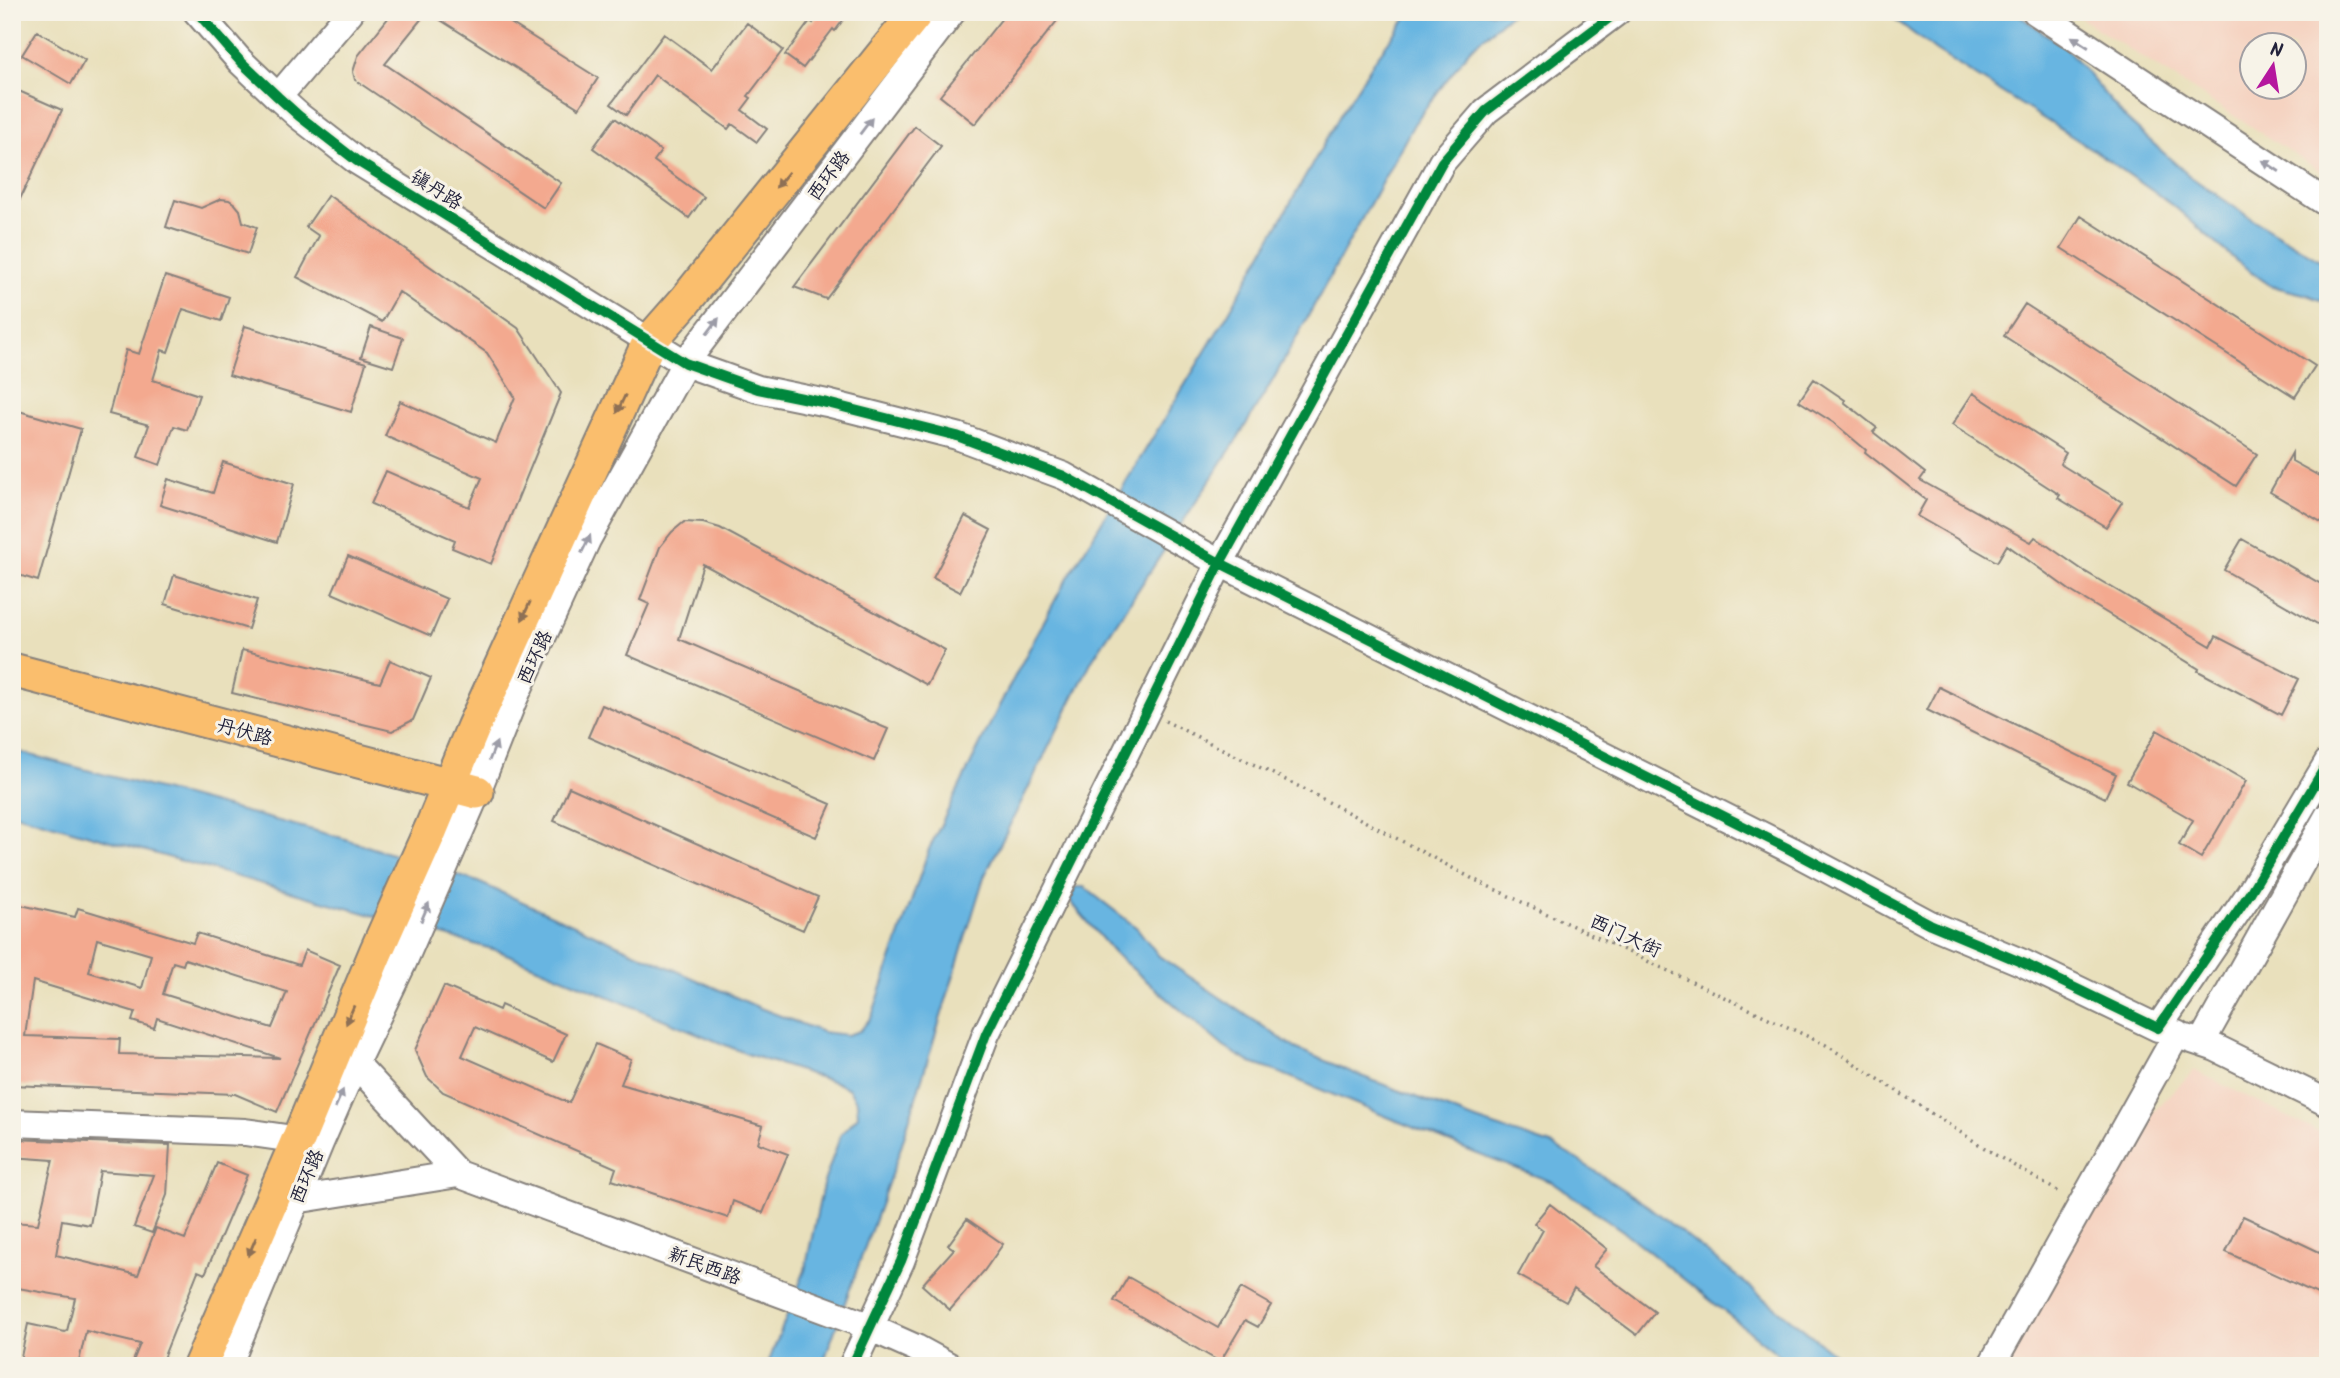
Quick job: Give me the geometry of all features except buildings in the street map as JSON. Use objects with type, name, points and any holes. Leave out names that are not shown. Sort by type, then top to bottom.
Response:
[{"type":"main road","name":"西环路","points":[[201,1366],[309,1141],[435,855],[463,789],[478,716],[649,342],[917,12]]},
{"type":"main road","name":"丹伏路","points":[[12,670],[463,789]]},
{"type":"street","name":"镇丹路","points":[[197,12],[240,61],[278,97],[357,160],[685,363],[758,388],[957,436],[1076,482],[1220,563],[1791,850],[1930,924],[2023,963],[2179,1035],[2216,1048],[2328,1103]]},
{"type":"street","points":[[278,97],[350,12]]},
{"type":"street","name":"西环路","points":[[463,789],[513,701],[587,540],[685,363],[952,12]]},
{"type":"street","points":[[852,1366],[865,1325],[901,1261],[986,1034],[1220,563],[1442,162],[1486,111],[1617,12]]},
{"type":"street","points":[[2036,12],[2328,204]]},
{"type":"street","points":[[1991,1366],[2080,1205],[2179,1035],[2250,894],[2328,762]]},
{"type":"street","points":[[2179,1035],[2328,816]]},
{"type":"street","name":"西环路","points":[[228,1366],[295,1200],[309,1141],[355,1063],[389,959]]},
{"type":"street","name":"新民西路","points":[[355,1063],[458,1174],[865,1325],[949,1366]]},
{"type":"street","points":[[12,1123],[245,1132],[309,1141]]},
{"type":"street","name":"新民西路","points":[[295,1200],[458,1174]]},
{"type":"shaded area","points":[[2071,12],[2328,12],[2328,176]]},
{"type":"shaded area","points":[[2194,1070],[2328,1137],[2328,1366],[2003,1366],[2133,1133]]},
{"type":"water","points":[[1411,12],[1513,12],[1470,49],[1414,124],[1273,380],[1092,660],[984,877],[899,1153],[822,1366],[767,1366],[805,1270],[823,1185],[841,1134],[858,1116],[857,1102],[849,1089],[747,1054],[499,951],[12,813],[12,750],[339,837],[478,882],[760,1008],[822,1032],[847,1035],[860,1031],[872,1016],[929,849],[999,706],[1061,589],[1229,312],[1340,115],[1374,61]]},
{"type":"water","points":[[1889,12],[2014,12],[2067,49],[2123,116],[2188,175],[2249,217],[2328,265],[2328,303],[2271,286],[2235,260],[2174,206],[2095,151],[1936,51]]},
{"type":"water","points":[[1075,887],[1084,887],[1137,928],[1159,956],[1295,1048],[1476,1120],[1554,1146],[1578,1160],[1648,1206],[1850,1366],[1793,1366],[1623,1231],[1552,1182],[1251,1063],[1224,1047],[1114,953],[1070,901]]},
{"type":"cycle path","points":[[197,12],[240,61],[278,97],[357,161],[685,363],[758,389],[827,403],[957,436],[1064,476],[1220,563],[1791,850],[1930,924],[2023,963],[2158,1028],[2250,893],[2328,762]]},
{"type":"cycle path","points":[[852,1366],[901,1261],[986,1034],[1220,563],[1442,162],[1486,111],[1617,12]]}]
